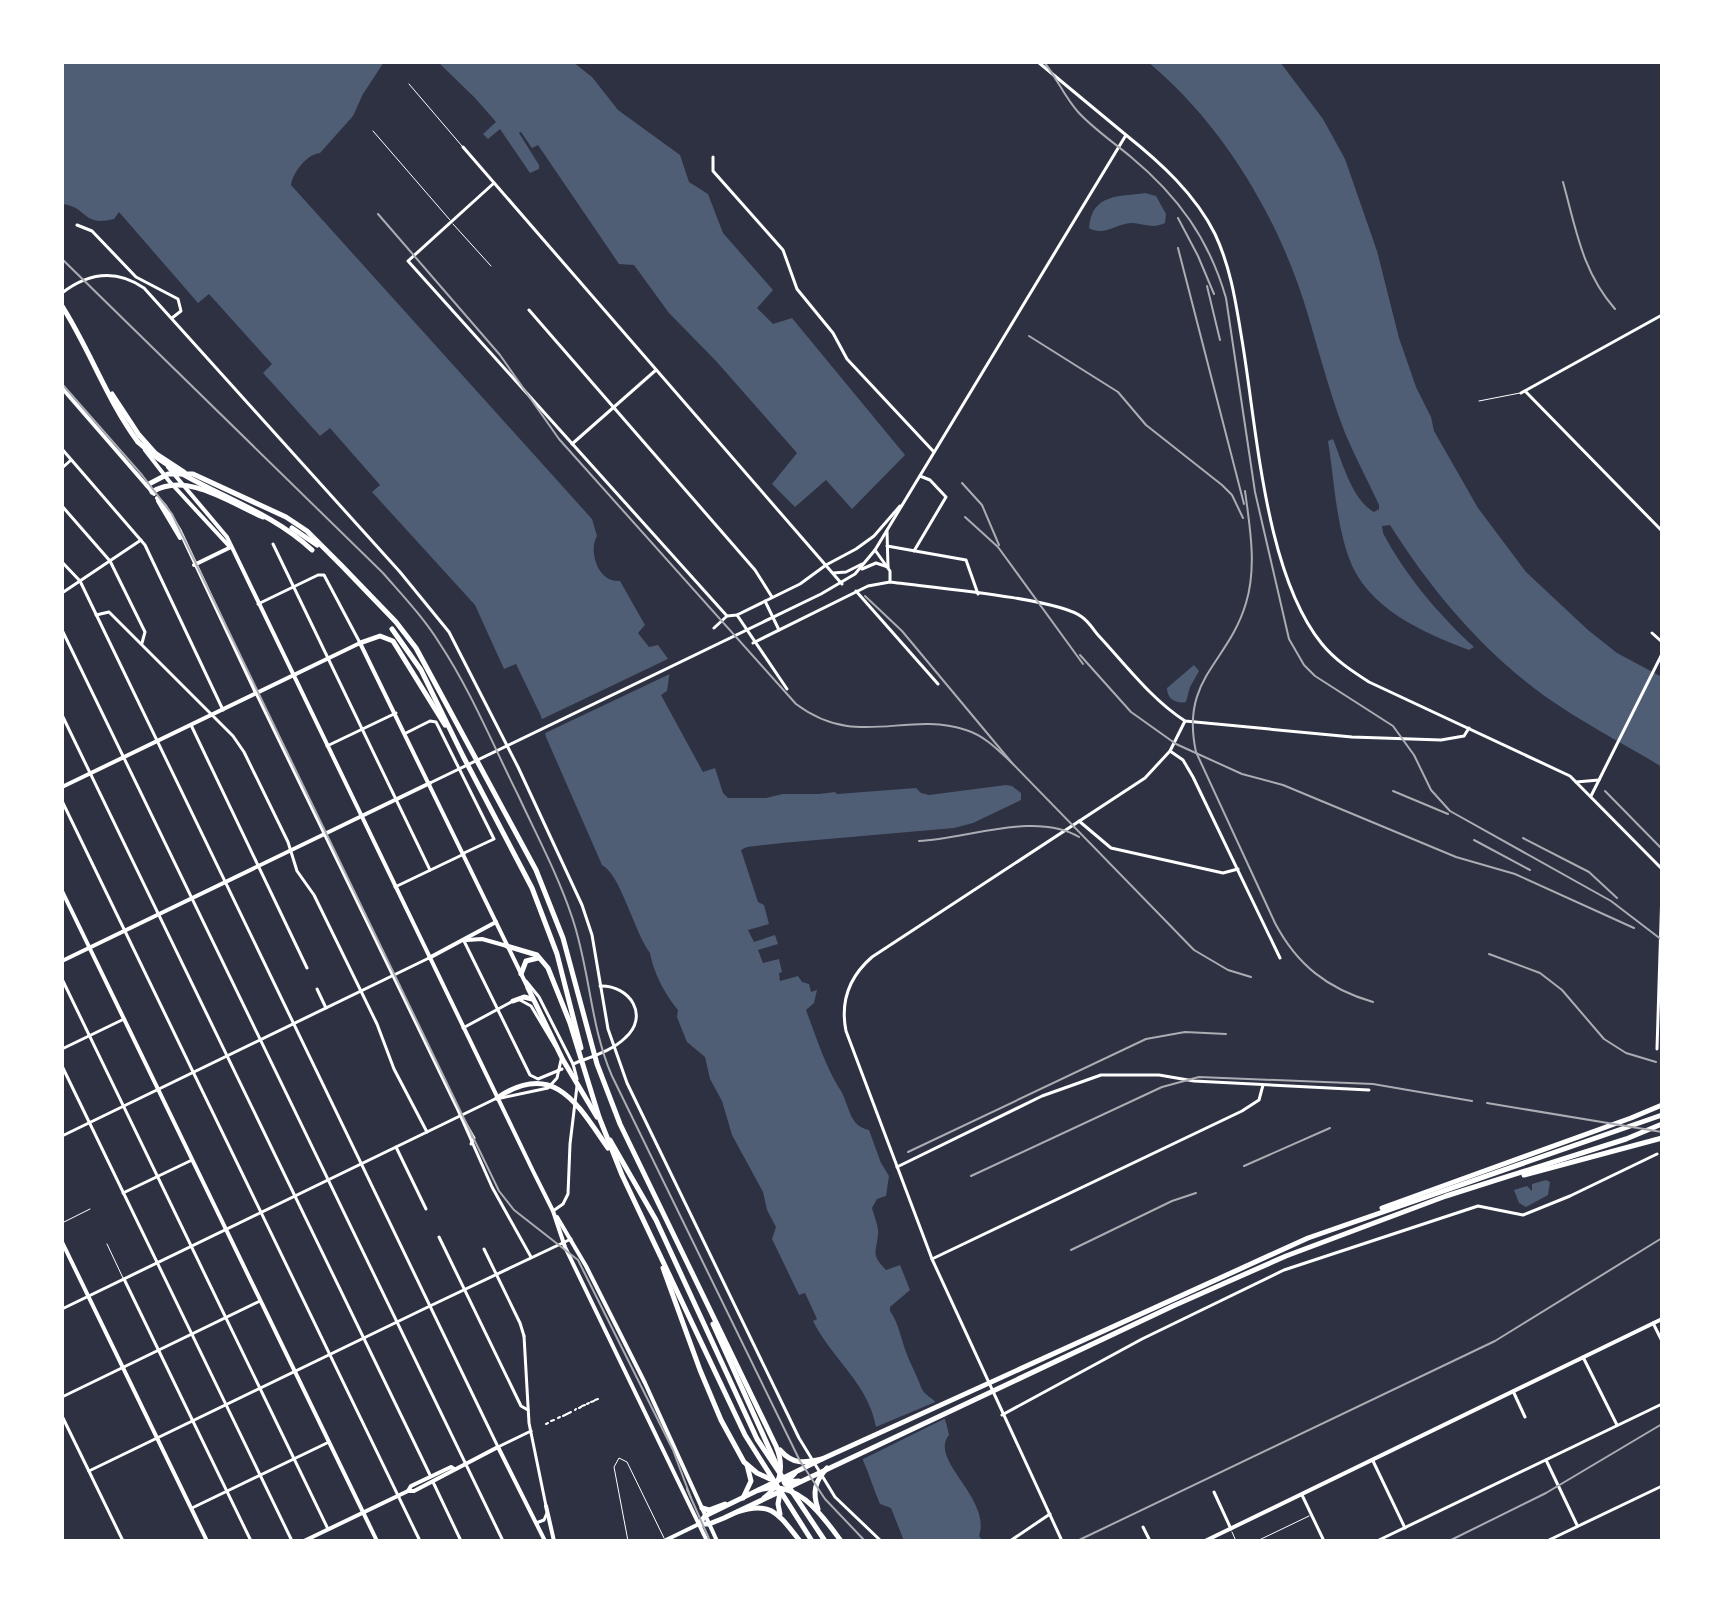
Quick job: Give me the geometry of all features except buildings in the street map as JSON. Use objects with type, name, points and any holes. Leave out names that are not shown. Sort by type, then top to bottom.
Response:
[{"type":"highway","points":[[62,306],[107,387],[155,454],[182,471],[259,508],[330,555]]},
{"type":"highway","points":[[107,387],[112,401],[138,442],[185,477],[250,506],[285,527],[312,550]]},
{"type":"highway","points":[[147,485],[171,473],[183,472],[206,479],[286,517],[314,538],[396,622],[416,648],[536,870],[563,938],[605,1087],[776,1446],[781,1467],[778,1486],[780,1516]]},
{"type":"highway","points":[[152,492],[162,486],[179,484],[197,488],[285,527]]},
{"type":"highway","points":[[392,629],[421,670],[458,748],[532,888],[550,930],[591,1092]]},
{"type":"highway","points":[[360,643],[380,636],[393,641],[458,748]]},
{"type":"highway","points":[[507,946],[533,953],[542,960],[552,977],[616,1162],[749,1444],[812,1541]]},
{"type":"highway","points":[[521,974],[528,959],[542,960]]},
{"type":"highway","points":[[528,988],[572,1076],[649,1208],[747,1420],[825,1541]]},
{"type":"highway","points":[[513,1001],[527,997],[535,1003]]},
{"type":"highway","points":[[497,1098],[525,1084],[542,1083],[557,1087],[569,1096],[649,1208]]},
{"type":"highway","points":[[1549,1158],[1662,1105]]},
{"type":"highway","points":[[699,1524],[705,1516],[759,1490],[799,1481],[1286,1256],[1362,1226],[1480,1186],[1662,1115]]},
{"type":"highway","points":[[699,1524],[709,1524],[764,1498],[795,1473],[822,1459],[1235,1269],[1410,1196],[1626,1139],[1662,1124]]},
{"type":"highway","points":[[1549,1158],[1662,1138]]},
{"type":"highway","points":[[652,1237],[705,1385],[747,1464],[751,1478],[748,1491],[740,1500],[705,1511],[702,1508]]},
{"type":"highway","points":[[681,1250],[754,1417],[792,1493]]},
{"type":"highway","points":[[776,1446],[793,1462],[822,1459]]},
{"type":"highway","points":[[747,1464],[818,1510],[841,1541]]},
{"type":"highway","points":[[818,1510],[815,1485],[827,1468]]},
{"type":"highway","points":[[778,1486],[795,1473]]},
{"type":"highway","points":[[786,1482],[799,1481]]},
{"type":"highway","points":[[737,1512],[760,1507],[772,1510],[800,1541]]},
{"type":"main road","points":[[62,388],[174,519],[256,693]]},
{"type":"main road","points":[[138,442],[231,547]]},
{"type":"main road","points":[[155,454],[223,530],[497,1098],[645,1383],[717,1541]]},
{"type":"main road","points":[[157,498],[182,540]]},
{"type":"main road","points":[[194,565],[231,547]]},
{"type":"main road","points":[[62,787],[360,643],[528,988]]},
{"type":"main road","points":[[62,961],[430,783]]},
{"type":"main road","points":[[62,891],[377,1541]]},
{"type":"main road","points":[[429,958],[496,922]]},
{"type":"main road","points":[[464,941],[482,939],[507,946]]},
{"type":"main road","points":[[553,1211],[563,1243],[707,1541]]},
{"type":"main road","points":[[62,1242],[207,1541]]},
{"type":"main road","points":[[1205,1541],[1662,1319]]},
{"type":"main road","points":[[304,1541],[431,1479],[454,1472],[454,1469],[498,1447],[545,1541]]},
{"type":"main road","points":[[546,1506],[554,1541]]},
{"type":"main road","points":[[665,1541],[699,1524]]},
{"type":"street","points":[[1038,62],[1169,173],[1195,201],[1215,235],[1236,298],[1266,497],[1290,586],[1304,619],[1323,646],[1348,669],[1553,767],[1576,782],[1662,869]]},
{"type":"street","points":[[855,574],[875,550],[1126,135]]},
{"type":"street","points":[[463,147],[842,584]]},
{"type":"street","points":[[713,157],[713,171],[783,250],[797,289],[833,333],[847,359],[934,452]]},
{"type":"street","points":[[494,183],[408,261],[727,616]]},
{"type":"street","points":[[77,225],[92,231],[136,277],[175,295],[181,308],[172,318]]},
{"type":"street","points":[[63,292],[95,276],[116,276],[138,284],[159,303],[435,612],[449,632],[518,767],[582,905],[592,935],[608,1029],[619,1065],[756,1345],[793,1428],[824,1483],[848,1512],[881,1541]]},
{"type":"street","points":[[529,310],[755,570],[772,597]]},
{"type":"street","points":[[1662,315],[1524,392],[1662,531]]},
{"type":"street","points":[[572,444],[657,369]]},
{"type":"street","points":[[62,449],[141,540],[223,710]]},
{"type":"street","points":[[62,468],[71,460]]},
{"type":"street","points":[[914,551],[946,497],[930,480],[920,475]]},
{"type":"street","points":[[714,628],[727,616],[737,615],[800,584],[856,549],[874,536],[903,503]]},
{"type":"street","points":[[62,506],[110,561],[146,633],[141,645]]},
{"type":"street","points":[[887,530],[890,582]]},
{"type":"street","points":[[62,593],[141,540]]},
{"type":"street","points":[[273,544],[430,870]]},
{"type":"street","points":[[887,546],[966,560],[978,594]]},
{"type":"street","points":[[875,550],[888,567]]},
{"type":"street","points":[[833,573],[852,569],[870,556]]},
{"type":"street","points":[[62,562],[80,581],[498,1447],[531,1431]]},
{"type":"street","points":[[430,783],[842,584],[876,563],[888,567]]},
{"type":"street","points":[[258,604],[318,575],[324,575],[360,643]]},
{"type":"street","points":[[753,643],[856,591],[876,583],[890,582],[1048,604],[1074,611],[1087,621],[1166,709],[1185,721],[1352,737],[1428,740],[1458,738],[1464,736],[1469,728]]},
{"type":"street","points":[[856,591],[938,684]]},
{"type":"street","points":[[765,601],[779,630]]},
{"type":"street","points":[[96,615],[109,612],[233,736],[244,752],[291,851],[297,871],[314,895],[377,1024],[394,1069],[427,1132]]},
{"type":"street","points":[[737,615],[753,643],[787,689]]},
{"type":"street","points":[[62,630],[503,1541]]},
{"type":"street","points":[[1652,633],[1662,642]]},
{"type":"street","points":[[1591,796],[1662,654]]},
{"type":"street","points":[[256,693],[474,1138],[471,1144]]},
{"type":"street","points":[[327,746],[396,713]]},
{"type":"street","points":[[62,715],[461,1541]]},
{"type":"street","points":[[395,887],[494,839],[436,722],[430,721],[406,733]]},
{"type":"street","points":[[1062,1541],[932,1259],[846,1031],[846,996],[857,973],[872,957],[1145,778],[1170,751],[1185,721]]},
{"type":"street","points":[[191,725],[307,968]]},
{"type":"street","points":[[1170,751],[1187,766],[1280,958]]},
{"type":"street","points":[[1576,782],[1599,780]]},
{"type":"street","points":[[62,801],[420,1541]]},
{"type":"street","points":[[1079,821],[1111,848],[1223,873],[1238,869]]},
{"type":"street","points":[[1657,1049],[1662,890]]},
{"type":"street","points":[[464,941],[533,1078],[538,1079],[585,1059],[627,1037],[635,1021],[634,1007],[621,989],[600,986]]},
{"type":"street","points":[[62,1136],[429,958]]},
{"type":"street","points":[[521,974],[539,997],[573,1064],[577,1095],[570,1144],[568,1194],[563,1204],[553,1211]]},
{"type":"street","points":[[62,979],[328,1529]]},
{"type":"street","points":[[317,989],[326,1008]]},
{"type":"street","points":[[463,1028],[513,1001],[522,1000],[529,1004],[560,1056],[573,1064]]},
{"type":"street","points":[[62,1049],[124,1019]]},
{"type":"street","points":[[62,1309],[497,1098],[548,1088],[555,1082],[560,1069],[563,1045]]},
{"type":"street","points":[[62,1066],[292,1541]]},
{"type":"street","points":[[897,1167],[1042,1096],[1092,1077],[1159,1075],[1194,1081],[1369,1090]]},
{"type":"street","points":[[932,1259],[1242,1111],[1259,1100],[1263,1084]]},
{"type":"street","points":[[461,1116],[509,1223],[531,1257]]},
{"type":"street","points":[[396,1147],[426,1209]]},
{"type":"street","points":[[1002,1415],[1142,1339],[1284,1270],[1478,1206],[1523,1215],[1657,1154]]},
{"type":"street","points":[[123,1193],[192,1160]]},
{"type":"street","points":[[439,1237],[521,1406],[528,1410]]},
{"type":"street","points":[[89,1471],[571,1239]]},
{"type":"street","points":[[484,1249],[524,1336],[528,1410],[546,1506],[546,1517],[536,1523]]},
{"type":"street","points":[[124,1279],[251,1541]]},
{"type":"street","points":[[62,1397],[260,1301]]},
{"type":"street","points":[[1653,1323],[1662,1341]]},
{"type":"street","points":[[1583,1357],[1617,1426]]},
{"type":"street","points":[[1513,1391],[1525,1417]]},
{"type":"street","points":[[1377,1541],[1662,1404]]},
{"type":"street","points":[[554,1420],[583,1406]]},
{"type":"street","points":[[62,1416],[123,1541]]},
{"type":"street","points":[[191,1509],[329,1442]]},
{"type":"street","points":[[1546,1460],[1578,1526]]},
{"type":"street","points":[[1373,1461],[1405,1528]]},
{"type":"street","points":[[1547,1541],[1662,1486]]},
{"type":"street","points":[[1214,1492],[1231,1529]]},
{"type":"street","points":[[1302,1495],[1324,1541]]},
{"type":"street","points":[[1010,1541],[1050,1514]]},
{"type":"street","points":[[1143,1527],[1150,1541]]},
{"type":"lane","points":[[409,84],[463,147]]},
{"type":"lane","points":[[373,131],[491,266]]},
{"type":"lane","points":[[1479,401],[1524,392]]},
{"type":"lane","points":[[62,1223],[90,1209]]},
{"type":"lane","points":[[107,1244],[124,1279]]},
{"type":"lane","points":[[628,1541],[614,1464],[617,1459],[624,1459],[665,1541]]},
{"type":"lane","points":[[1257,1541],[1311,1515]]},
{"type":"lane","points":[[1231,1529],[1236,1541]]},
{"type":"water","points":[[62,62],[384,62],[353,116],[320,153],[301,164],[291,185],[592,519],[597,536],[594,550],[597,565],[606,577],[620,581],[645,625],[638,633],[649,647],[658,645],[671,663],[667,691],[661,695],[703,772],[715,768],[723,793],[728,798],[916,788],[929,795],[1006,785],[1021,793],[1021,800],[973,823],[954,828],[782,843],[741,850],[758,902],[764,905],[769,924],[748,930],[754,942],[775,935],[778,944],[758,950],[763,963],[779,959],[782,972],[779,973],[780,981],[798,976],[802,982],[809,984],[811,992],[817,990],[814,1003],[806,1010],[822,1052],[851,1115],[857,1124],[869,1130],[889,1176],[886,1196],[877,1199],[872,1208],[878,1231],[876,1254],[886,1270],[900,1265],[910,1290],[890,1307],[890,1311],[922,1390],[936,1402],[944,1416],[949,1435],[945,1445],[947,1456],[977,1508],[981,1522],[979,1536],[983,1541],[904,1541],[891,1508],[880,1504],[862,1458],[876,1427],[872,1411],[813,1321],[817,1319],[805,1293],[799,1295],[772,1239],[776,1227],[767,1210],[763,1192],[732,1135],[722,1101],[710,1079],[705,1057],[687,1042],[677,1017],[678,1010],[661,983],[615,880],[602,865],[546,737],[541,716],[516,664],[504,669],[475,605],[372,492],[380,485],[330,428],[320,436],[263,373],[272,364],[209,294],[198,303],[119,212],[114,219],[103,221],[90,219],[77,209],[62,204]]},
{"type":"water","points":[[438,62],[573,62],[592,77],[618,110],[680,155],[689,182],[708,194],[723,233],[773,290],[757,308],[773,324],[792,318],[905,455],[852,509],[826,480],[795,507],[772,484],[797,453],[669,313],[634,265],[619,264],[538,145],[532,148],[519,133],[539,165],[539,169],[530,173],[500,129],[488,139],[483,134],[496,122]]},
{"type":"water","points":[[1148,62],[1280,62],[1323,119],[1345,159],[1377,251],[1399,338],[1434,431],[1478,508],[1526,572],[1617,653],[1662,677],[1662,767],[1560,707],[1501,660],[1441,596],[1390,525],[1382,526],[1383,533],[1412,579],[1474,647],[1469,650],[1416,627],[1383,605],[1357,576],[1341,530],[1328,441],[1333,439],[1360,499],[1374,512],[1379,505],[1339,416],[1291,266],[1260,201],[1221,140],[1199,112]]},
{"type":"water","points":[[1145,193],[1156,196],[1166,214],[1165,223],[1153,226],[1133,223],[1100,231],[1089,228],[1095,208],[1101,203]]},
{"type":"water","points":[[1194,665],[1199,671],[1186,702],[1173,700],[1167,688]]},
{"type":"water","points":[[1546,1180],[1550,1182],[1548,1195],[1526,1207],[1519,1203],[1514,1190],[1527,1186],[1532,1191],[1532,1184]]},
{"type":"pier","points":[[672,657],[674,672],[541,735],[538,721]]},
{"type":"pier","points":[[940,1400],[948,1417],[859,1461],[861,1446],[871,1429]]},
{"type":"tram line","points":[[62,384],[172,514],[499,1191],[514,1210],[578,1260],[673,1450],[691,1498]]},
{"type":"tram line","points":[[687,1489],[710,1541]]},
{"type":"railway","points":[[1044,62],[1079,113],[1148,172],[1177,203],[1211,257],[1226,298],[1255,492],[1289,639],[1304,665],[1315,676],[1393,726],[1414,755],[1431,790],[1450,811],[1611,901],[1662,940]]},
{"type":"railway","points":[[1563,182],[1587,265],[1615,309]]},
{"type":"railway","points":[[378,214],[500,355],[559,439],[796,704],[818,718],[840,725],[881,727],[922,724],[966,730],[985,740],[1012,763]]},
{"type":"railway","points":[[1178,218],[1214,294]]},
{"type":"railway","points":[[1178,248],[1244,504]]},
{"type":"railway","points":[[62,259],[383,573],[440,644],[481,718],[560,886],[578,937],[599,1037],[612,1076],[800,1461],[825,1499],[865,1541]]},
{"type":"railway","points":[[1207,286],[1220,340]]},
{"type":"railway","points":[[1029,336],[1118,392],[1146,425],[1232,495],[1243,518]]},
{"type":"railway","points":[[962,483],[982,505],[999,545]]},
{"type":"railway","points":[[1245,491],[1252,547],[1249,589],[1238,624],[1200,688],[1193,727],[1196,752],[1275,923],[1293,951],[1328,982],[1373,1002]]},
{"type":"railway","points":[[965,517],[998,547],[1083,664]]},
{"type":"railway","points":[[865,596],[902,631],[1012,763],[1194,950],[1228,970],[1251,977]]},
{"type":"railway","points":[[1080,655],[1131,712],[1176,744],[1242,774],[1283,785],[1456,857],[1515,874],[1634,928]]},
{"type":"railway","points":[[1393,791],[1448,814]]},
{"type":"railway","points":[[1605,791],[1662,849]]},
{"type":"railway","points":[[919,841],[1022,826],[1042,826],[1079,837]]},
{"type":"railway","points":[[1523,838],[1589,872],[1617,898]]},
{"type":"railway","points":[[1474,840],[1530,870]]},
{"type":"railway","points":[[1489,954],[1540,973],[1562,990],[1604,1039],[1626,1053],[1656,1062]]},
{"type":"railway","points":[[908,1152],[1146,1039],[1185,1032],[1226,1034]]},
{"type":"railway","points":[[971,1176],[1162,1087],[1199,1077],[1373,1084],[1472,1101]]},
{"type":"railway","points":[[1487,1103],[1662,1132]]},
{"type":"railway","points":[[1244,1166],[1330,1128]]},
{"type":"railway","points":[[1071,1250],[1172,1201],[1196,1193]]},
{"type":"railway","points":[[1077,1541],[1495,1341],[1662,1238]]},
{"type":"railway","points":[[1449,1541],[1546,1493],[1662,1424]]}]
